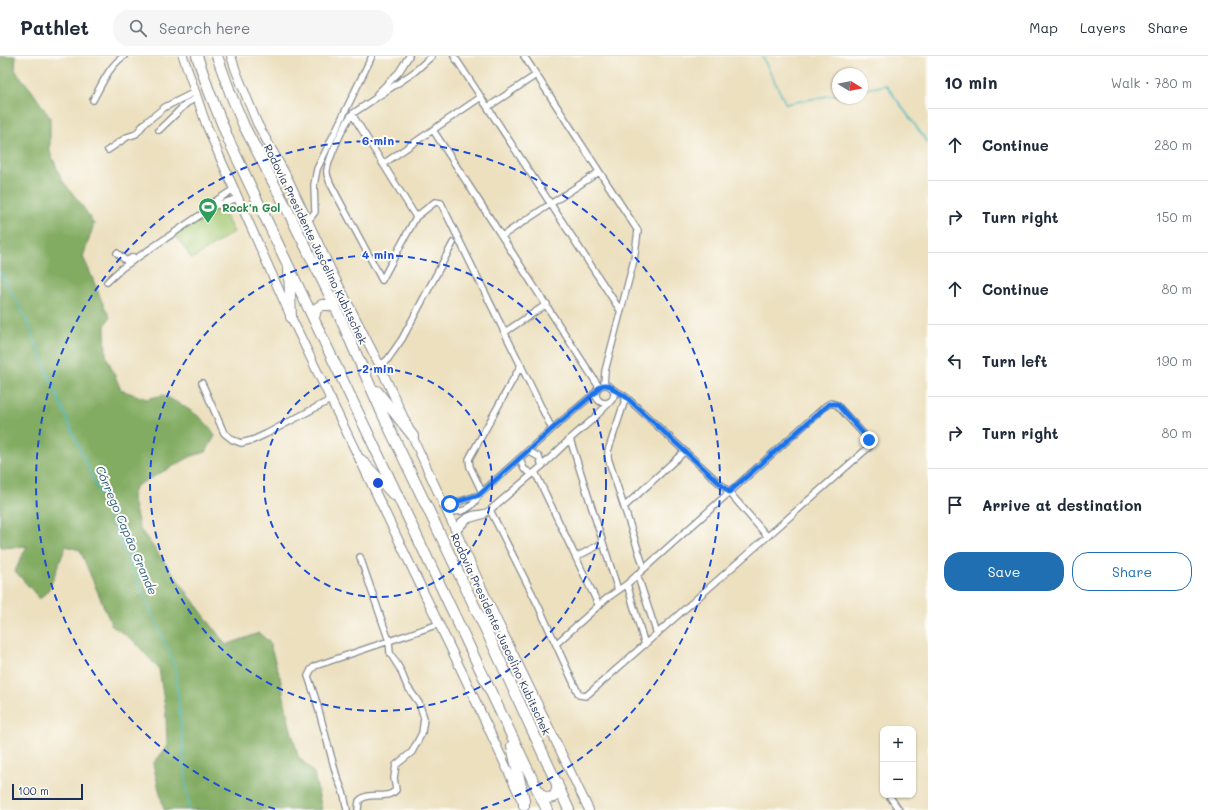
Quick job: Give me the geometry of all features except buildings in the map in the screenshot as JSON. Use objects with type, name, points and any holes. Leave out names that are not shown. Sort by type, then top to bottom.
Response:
[{"type":"highway","points":[[197,56],[223,127],[546,810]]},
{"type":"highway","name":"Rodovia Presidente Juscelino Kubitschek","points":[[217,56],[231,96],[244,126],[336,308],[367,379],[494,645],[569,810]]},
{"type":"highway","points":[[289,265],[291,317]]},
{"type":"highway","points":[[314,318],[316,309],[322,305],[329,305],[336,308]]},
{"type":"highway","points":[[367,379],[413,436]]},
{"type":"highway","points":[[360,460],[399,500]]},
{"type":"highway","points":[[510,732],[525,808]]},
{"type":"highway","points":[[539,794],[547,798],[554,797],[557,790],[557,782]]},
{"type":"main road","points":[[183,56],[206,124],[291,317],[332,399],[525,808]]},
{"type":"main road","points":[[231,56],[257,123],[288,179],[307,222],[380,366],[493,612],[589,810]]},
{"type":"street","points":[[93,100],[109,71],[124,56]]},
{"type":"street","points":[[307,222],[315,212],[314,185],[317,169],[372,56]]},
{"type":"street","points":[[369,102],[399,72],[409,56]]},
{"type":"street","points":[[432,56],[413,73],[352,114],[337,142],[328,165],[327,174],[336,195],[382,280],[416,216],[436,202],[440,202],[443,205],[552,429]]},
{"type":"street","points":[[454,56],[620,310]]},
{"type":"street","points":[[446,507],[457,512],[467,509],[472,505],[480,493],[602,386],[620,310],[634,260],[639,232],[524,56]]},
{"type":"street","points":[[488,107],[536,75]]},
{"type":"street","points":[[160,130],[196,95]]},
{"type":"street","points":[[108,150],[127,137],[136,134],[149,119],[165,107],[196,95]]},
{"type":"street","points":[[383,164],[481,98]]},
{"type":"street","points":[[352,114],[416,216]]},
{"type":"street","points":[[433,130],[602,386]]},
{"type":"street","points":[[502,236],[599,172]]},
{"type":"street","points":[[117,252],[125,260],[132,257],[234,189]]},
{"type":"street","points":[[107,282],[122,268],[212,207],[238,198]]},
{"type":"street","points":[[380,366],[388,359],[402,339],[453,243]]},
{"type":"street","points":[[505,332],[547,304]]},
{"type":"street","points":[[480,493],[470,467],[469,459],[521,365]]},
{"type":"street","points":[[202,383],[224,433],[233,440],[241,443],[253,440],[266,434],[332,399]]},
{"type":"street","points":[[602,386],[610,386],[626,397],[729,492],[768,536]]},
{"type":"street","points":[[456,530],[468,520],[488,512],[542,466],[612,400],[614,390]]},
{"type":"street","points":[[596,392],[597,398],[601,402],[607,403],[612,400],[626,397]]},
{"type":"street","points":[[626,397],[608,454],[609,463],[644,568]]},
{"type":"street","points":[[488,512],[557,643],[579,694],[584,696],[588,695],[828,485],[869,447],[871,443],[837,404],[829,404],[627,584],[599,606],[557,643]]},
{"type":"street","points":[[570,439],[618,590]]},
{"type":"street","points":[[528,451],[539,457],[542,466]]},
{"type":"street","points":[[624,508],[684,452]]},
{"type":"street","points":[[520,459],[524,469],[534,473],[599,606]]},
{"type":"street","points":[[446,507],[480,493]]},
{"type":"street","points":[[472,505],[472,515]]},
{"type":"street","points":[[467,509],[472,515]]},
{"type":"street","points":[[456,530],[461,520],[472,515],[488,512]]},
{"type":"street","points":[[576,557],[603,543]]},
{"type":"street","points":[[358,810],[359,801],[365,796],[393,794],[396,790],[394,778],[396,765],[412,752],[424,726],[423,714],[419,703],[407,686],[400,669],[390,653],[389,641],[360,557]]},
{"type":"street","points":[[637,574],[657,634]]},
{"type":"street","points":[[627,584],[645,644]]},
{"type":"street","points":[[347,810],[308,676],[315,666],[439,624]]},
{"type":"street","points":[[891,798],[898,810]]},
{"type":"green space","points":[[0,56],[16,56],[15,70],[32,91],[50,118],[50,152],[62,180],[81,204],[94,224],[83,257],[110,317],[105,326],[106,355],[121,390],[147,399],[163,395],[200,417],[215,436],[206,452],[192,456],[136,486],[132,497],[140,529],[226,645],[259,633],[269,642],[280,677],[289,722],[298,756],[314,773],[322,810],[164,810],[153,764],[167,747],[166,714],[159,669],[133,640],[112,626],[80,550],[66,546],[49,589],[40,599],[15,571],[27,546],[2,548],[0,544]]},
{"type":"green space","name":"Rock'n Gol","points":[[218,203],[234,232],[192,259],[174,233]]},
{"type":"waterway","points":[[762,56],[786,104],[832,95]]},
{"type":"waterway","points":[[868,89],[886,85],[928,143]]},
{"type":"waterway","name":"Córrego Capão Grande","points":[[0,272],[24,314],[63,410],[175,666],[189,810]]},
{"type":"place","name":"Rock'n Gol","points":[[208,224]]},
{"type":"route","points":[[450,504],[479,495],[552,429],[604,385],[612,387],[614,390],[617,390],[626,397],[729,492],[831,403],[837,404],[869,440]]}]
